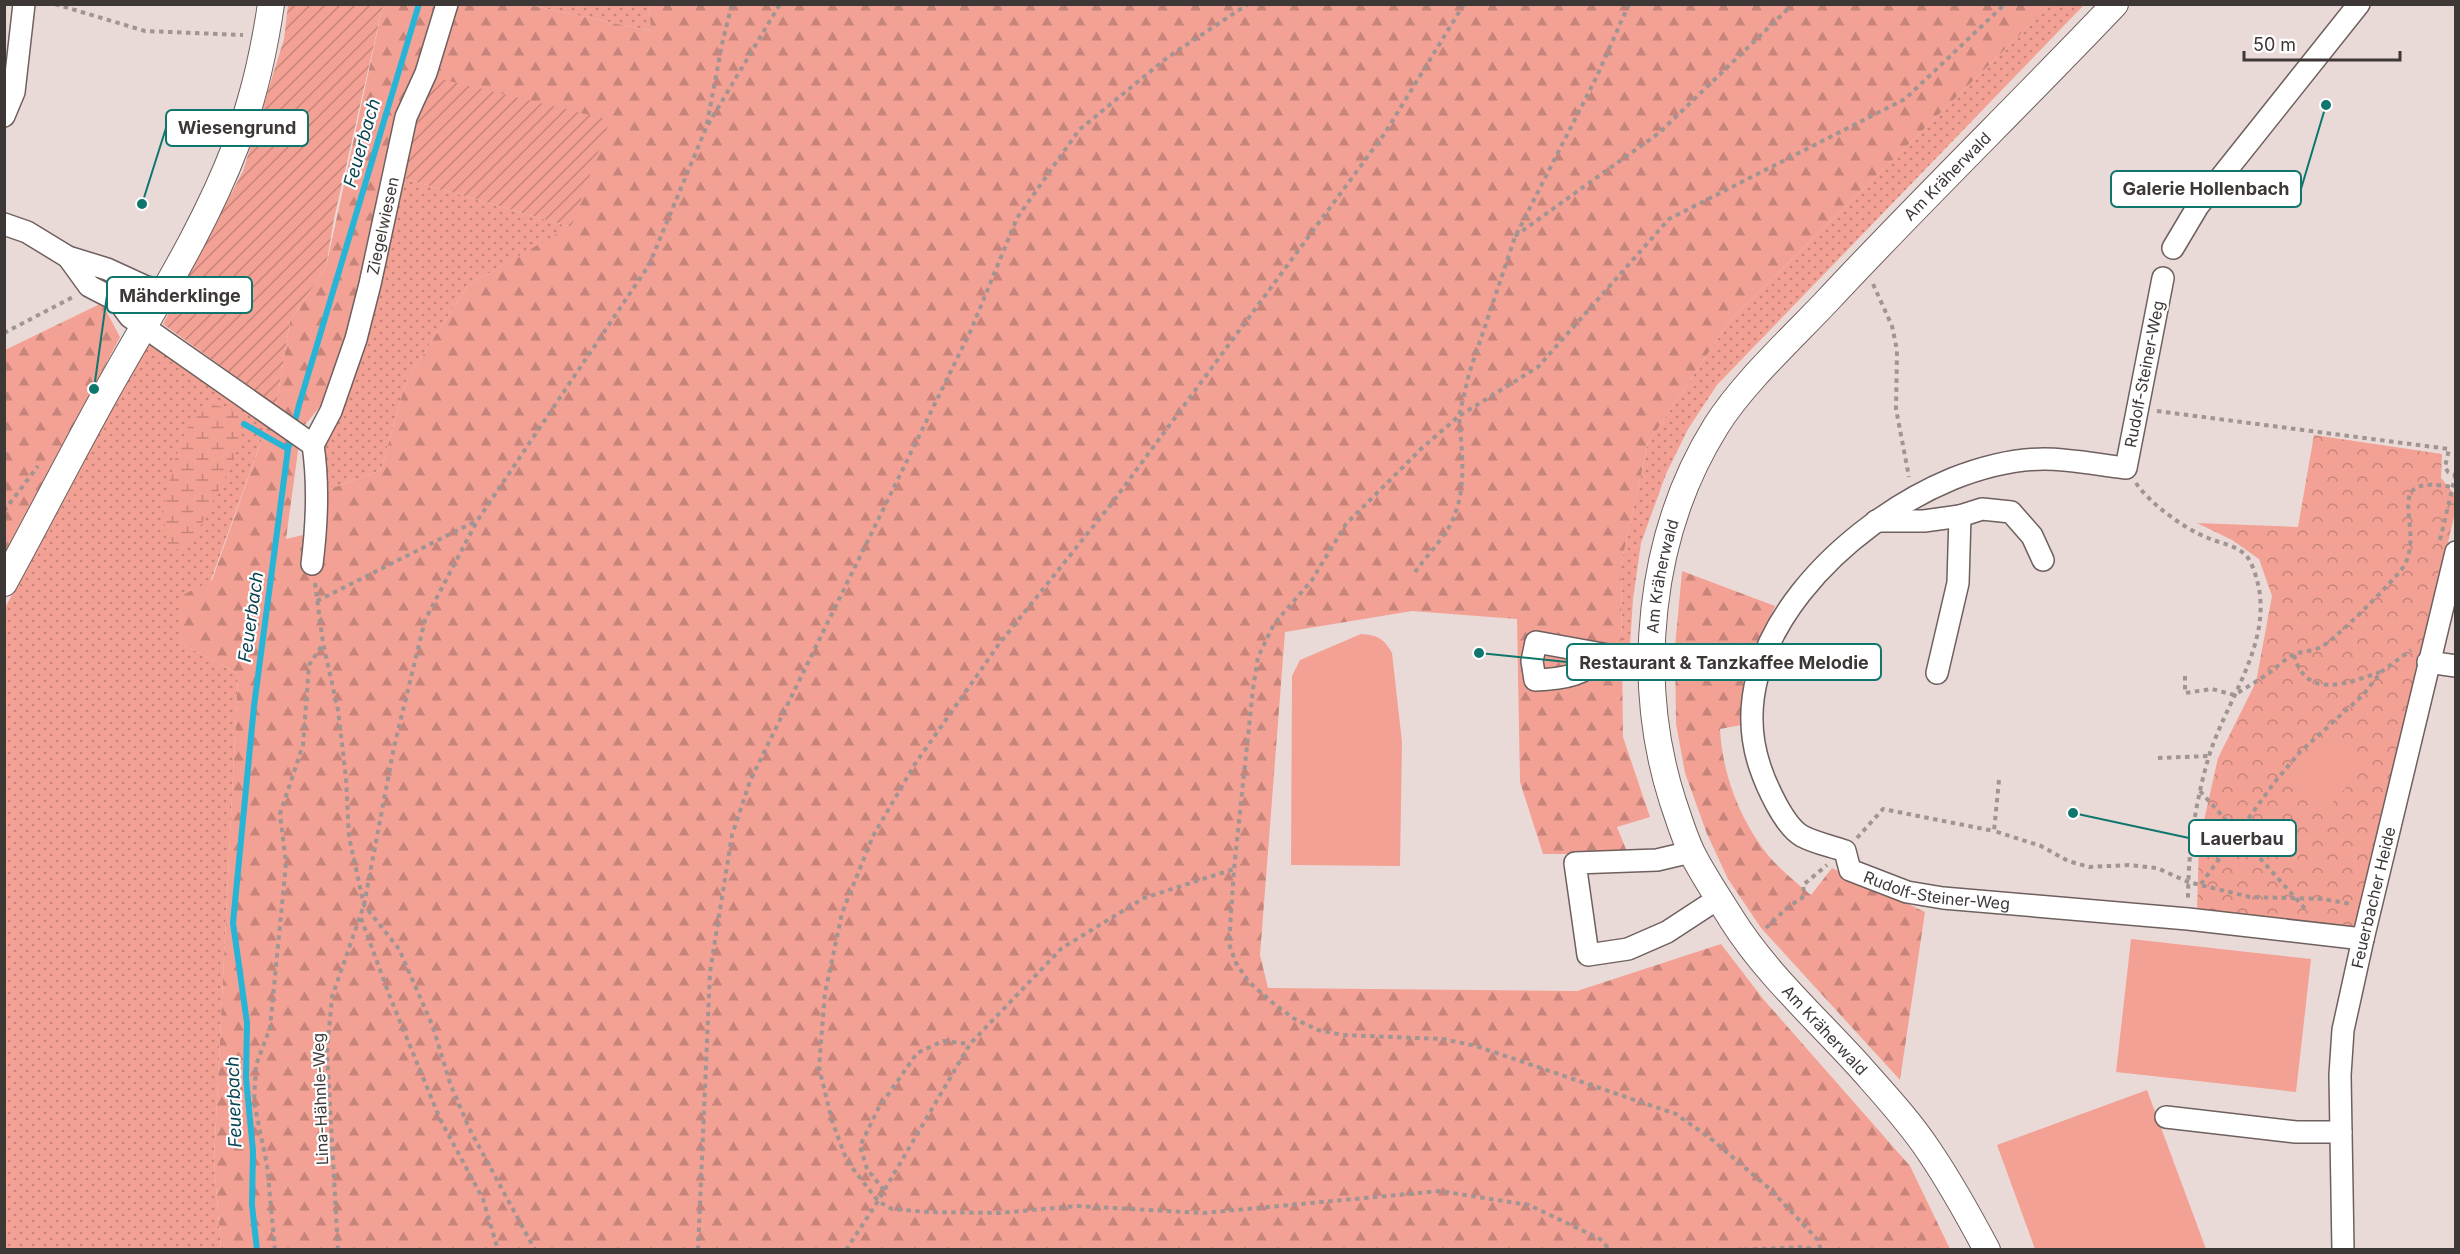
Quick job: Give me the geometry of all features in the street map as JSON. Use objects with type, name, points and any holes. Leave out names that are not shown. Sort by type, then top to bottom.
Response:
[{"type":"main road","points":[[4,583],[108,389],[165,292],[206,215],[236,146],[253,93],[267,36],[271,4]]},
{"type":"main road","name":"Am Kräherwald","points":[[1987,1250],[1972,1220],[1927,1147],[1864,1072],[1767,967],[1734,922],[1691,852],[1667,783],[1658,736],[1653,656],[1654,611],[1662,560],[1672,518],[1687,480],[1717,424],[1747,387],[1871,253],[2115,4]]},
{"type":"street","points":[[4,116],[14,92],[24,4]]},
{"type":"street","name":"Ziegelwiesen","points":[[309,441],[331,411],[356,339],[406,117],[426,73],[447,4]]},
{"type":"street","points":[[2173,248],[2198,206],[2359,4]]},
{"type":"street","points":[[4,224],[27,232],[68,257],[165,292]]},
{"type":"street","points":[[68,257],[89,286],[118,301],[130,317],[309,441],[316,469],[317,522],[312,564]]},
{"type":"street","name":"Rudolf-Steiner-Weg","points":[[2163,278],[2126,468],[2045,459],[2017,461],[1954,479],[1914,496],[1875,522],[1829,562],[1799,596],[1779,624],[1763,657],[1755,692],[1751,725],[1756,755],[1766,786],[1780,811],[1800,835],[1845,851],[1850,870],[1906,892],[1942,898],[2188,919],[2363,939]]},
{"type":"street","points":[[118,301],[128,279]]},
{"type":"street","points":[[1875,522],[1924,521],[1960,516],[1982,509],[2011,512],[2032,536],[2043,560]]},
{"type":"street","points":[[1937,672],[1958,583],[1960,516]]},
{"type":"street","name":"Feuerbacher Heide","points":[[2343,1250],[2340,1075],[2343,1030],[2456,552]]},
{"type":"street","points":[[1608,655],[1653,656]]},
{"type":"street","points":[[2430,656],[2456,666]]},
{"type":"street","points":[[1691,852],[1657,860],[1575,864],[1588,955],[1628,949],[1667,932],[1719,898]]},
{"type":"street","points":[[2166,1117],[2296,1132],[2341,1132]]},
{"type":"path","points":[[55,4],[145,31],[267,36]]},
{"type":"path","points":[[706,128],[732,4]]},
{"type":"path","points":[[706,128],[780,4]]},
{"type":"path","points":[[698,1250],[710,972],[732,835],[750,781],[971,330],[1017,218],[1079,130],[1168,57],[1248,4]]},
{"type":"path","points":[[1464,4],[1385,134],[1112,502],[999,644],[915,764],[873,836],[842,913],[825,993],[819,1067],[832,1121],[847,1161],[878,1201],[892,1209],[999,1213],[1077,1206],[1204,1214],[1440,1191],[1529,1204],[1600,1239],[1610,1250]]},
{"type":"path","points":[[1415,572],[1449,526],[1460,501],[1462,458],[1459,416],[1469,374],[1515,237],[1597,76],[1629,4]]},
{"type":"path","points":[[1515,237],[1659,133],[1793,4]]},
{"type":"path","points":[[1821,1250],[1816,1239],[1770,1189],[1710,1138],[1676,1114],[1476,1046],[1443,1040],[1343,1035],[1318,1030],[1293,1018],[1249,982],[1236,963],[1229,944],[1234,869],[1258,657],[1274,624],[1312,580],[1346,524],[1422,448],[1459,416],[1538,368],[1669,219],[1905,99],[2005,4]]},
{"type":"path","name":"Lina-Hähnle-Weg","points":[[338,1250],[327,1051],[332,997],[361,918],[394,747],[425,620],[477,521],[649,265],[706,128]]},
{"type":"path","points":[[1871,281],[1892,326],[1897,350],[1896,409],[1900,440],[1914,496]]},
{"type":"path","points":[[4,333],[60,305],[89,286]]},
{"type":"path","points":[[2138,408],[2449,449],[2445,467],[2448,472],[2456,475]]},
{"type":"path","points":[[2126,468],[2143,493],[2161,509],[2206,537],[2233,546],[2248,559],[2261,599],[2260,626],[2253,649],[2209,756],[2200,790],[2188,862],[2188,919]]},
{"type":"path","points":[[2185,676],[2186,693],[2212,689],[2234,695],[2294,654],[2322,646],[2390,584],[2404,566],[2411,547],[2412,528],[2406,501],[2411,492],[2421,485],[2456,488]]},
{"type":"path","points":[[317,601],[477,521]]},
{"type":"path","points":[[312,564],[323,643],[338,710],[346,778],[349,837],[364,905],[399,949],[432,1027],[450,1083],[469,1128],[535,1250]]},
{"type":"path","points":[[275,1250],[267,1165],[254,1102],[256,1065],[270,1028],[285,875],[286,863],[280,814],[303,745],[309,665],[323,643]]},
{"type":"path","points":[[2201,884],[2274,783],[2300,752],[2363,695],[2381,672],[2415,646],[2430,656]]},
{"type":"path","points":[[2294,654],[2297,668],[2304,676],[2320,684],[2351,682],[2381,672]]},
{"type":"path","points":[[2158,758],[2209,756]]},
{"type":"path","points":[[1994,831],[1999,780]]},
{"type":"path","points":[[2200,790],[2328,935]]},
{"type":"path","points":[[1761,933],[1788,907],[1802,898],[1803,885],[1845,851],[1883,809],[1994,831],[2041,846],[2068,861],[2089,867],[2129,865],[2157,868],[2188,882],[2250,897],[2323,899],[2355,905]]},
{"type":"path","points":[[846,1250],[878,1201],[970,1044],[1062,948],[1144,898],[1234,869]]},
{"type":"path","points":[[361,918],[390,997],[440,1119],[483,1199],[498,1250]]},
{"type":"path","points":[[884,1190],[867,1169],[860,1146],[878,1109],[916,1053],[943,1041],[970,1044]]},
{"type":"path","points":[[1735,1250],[1806,1247],[1813,1250]]},
{"type":"green space","points":[[288,5],[383,5],[334,219],[326,267],[290,321],[276,406],[163,324],[243,171],[284,39]]},
{"type":"green space","points":[[383,5],[439,5],[362,284],[327,398],[305,425],[276,406],[290,321],[326,267]]},
{"type":"green space","points":[[455,5],[529,5],[651,31],[649,5],[2050,5],[1731,319],[1648,443],[1621,565],[1623,737],[1650,817],[1617,827],[1628,854],[1543,854],[1520,782],[1517,619],[1412,611],[1285,632],[1260,955],[1268,988],[1577,991],[1721,944],[1764,1000],[1910,1166],[1950,1249],[221,1249],[214,1161],[238,674],[179,642],[179,597],[212,580],[267,425],[299,444],[286,539],[324,530],[322,492],[381,470],[406,381],[468,285],[571,226],[433,77]]},
{"type":"green space","points":[[529,5],[649,5],[651,31]]},
{"type":"green space","points":[[2050,5],[2084,5],[1717,385],[1688,429],[1666,474],[1641,543],[1633,599],[1630,646],[1622,650],[1621,565],[1648,443],[1731,319]]},
{"type":"green space","points":[[433,77],[610,120],[571,227],[399,177],[413,124]]},
{"type":"green space","points":[[399,177],[571,227],[468,285],[406,381],[381,470],[322,492],[321,448]]},
{"type":"green space","points":[[102,303],[120,337],[5,556],[5,350]]},
{"type":"green space","points":[[150,341],[267,425],[211,580],[179,642],[238,674],[214,1161],[221,1249],[5,1250],[5,608],[97,431]]},
{"type":"green space","points":[[212,404],[231,410],[244,424],[234,460],[200,527],[189,545],[175,550],[168,544],[162,511],[175,459],[190,422]]},
{"type":"green space","points":[[2314,435],[2442,454],[2441,478],[2455,495],[2455,512],[2359,936],[2197,910],[2199,843],[2218,758],[2256,682],[2272,596],[2259,559],[2232,540],[2197,523],[2298,527]]},
{"type":"green space","points":[[1682,571],[1775,606],[1744,678],[1741,725],[1720,729],[1724,760],[1732,790],[1752,833],[1761,846],[1778,866],[1811,895],[1832,868],[1925,912],[1900,1080],[1761,928],[1728,879],[1707,834],[1685,773],[1676,724],[1675,647]]},
{"type":"green space","points":[[1361,634],[1372,635],[1380,639],[1392,653],[1402,742],[1400,866],[1291,865],[1292,676],[1300,660]]},
{"type":"green space","points":[[2327,736],[2365,767],[2323,813],[2285,782]]},
{"type":"green space","points":[[2131,939],[2311,959],[2296,1092],[2116,1072]]},
{"type":"green space","points":[[2147,1090],[2206,1249],[2035,1249],[1997,1145]]},
{"type":"waterway","name":"Feuerbach","points":[[257,1250],[252,1205],[253,1151],[246,1078],[247,1023],[233,923],[254,706],[288,449],[299,405],[419,4]]},
{"type":"waterway","points":[[244,424],[288,449]]},
{"type":"place","name":"Galerie Hollenbach","points":[[2326,105]]},
{"type":"place","name":"Wiesengrund","points":[[142,204]]},
{"type":"place","name":"Mähderklinge","points":[[94,389]]},
{"type":"place","name":"Restaurant & Tanzkaffee Melodie","points":[[1479,653]]},
{"type":"place","name":"Lauerbau","points":[[2073,813]]}]
